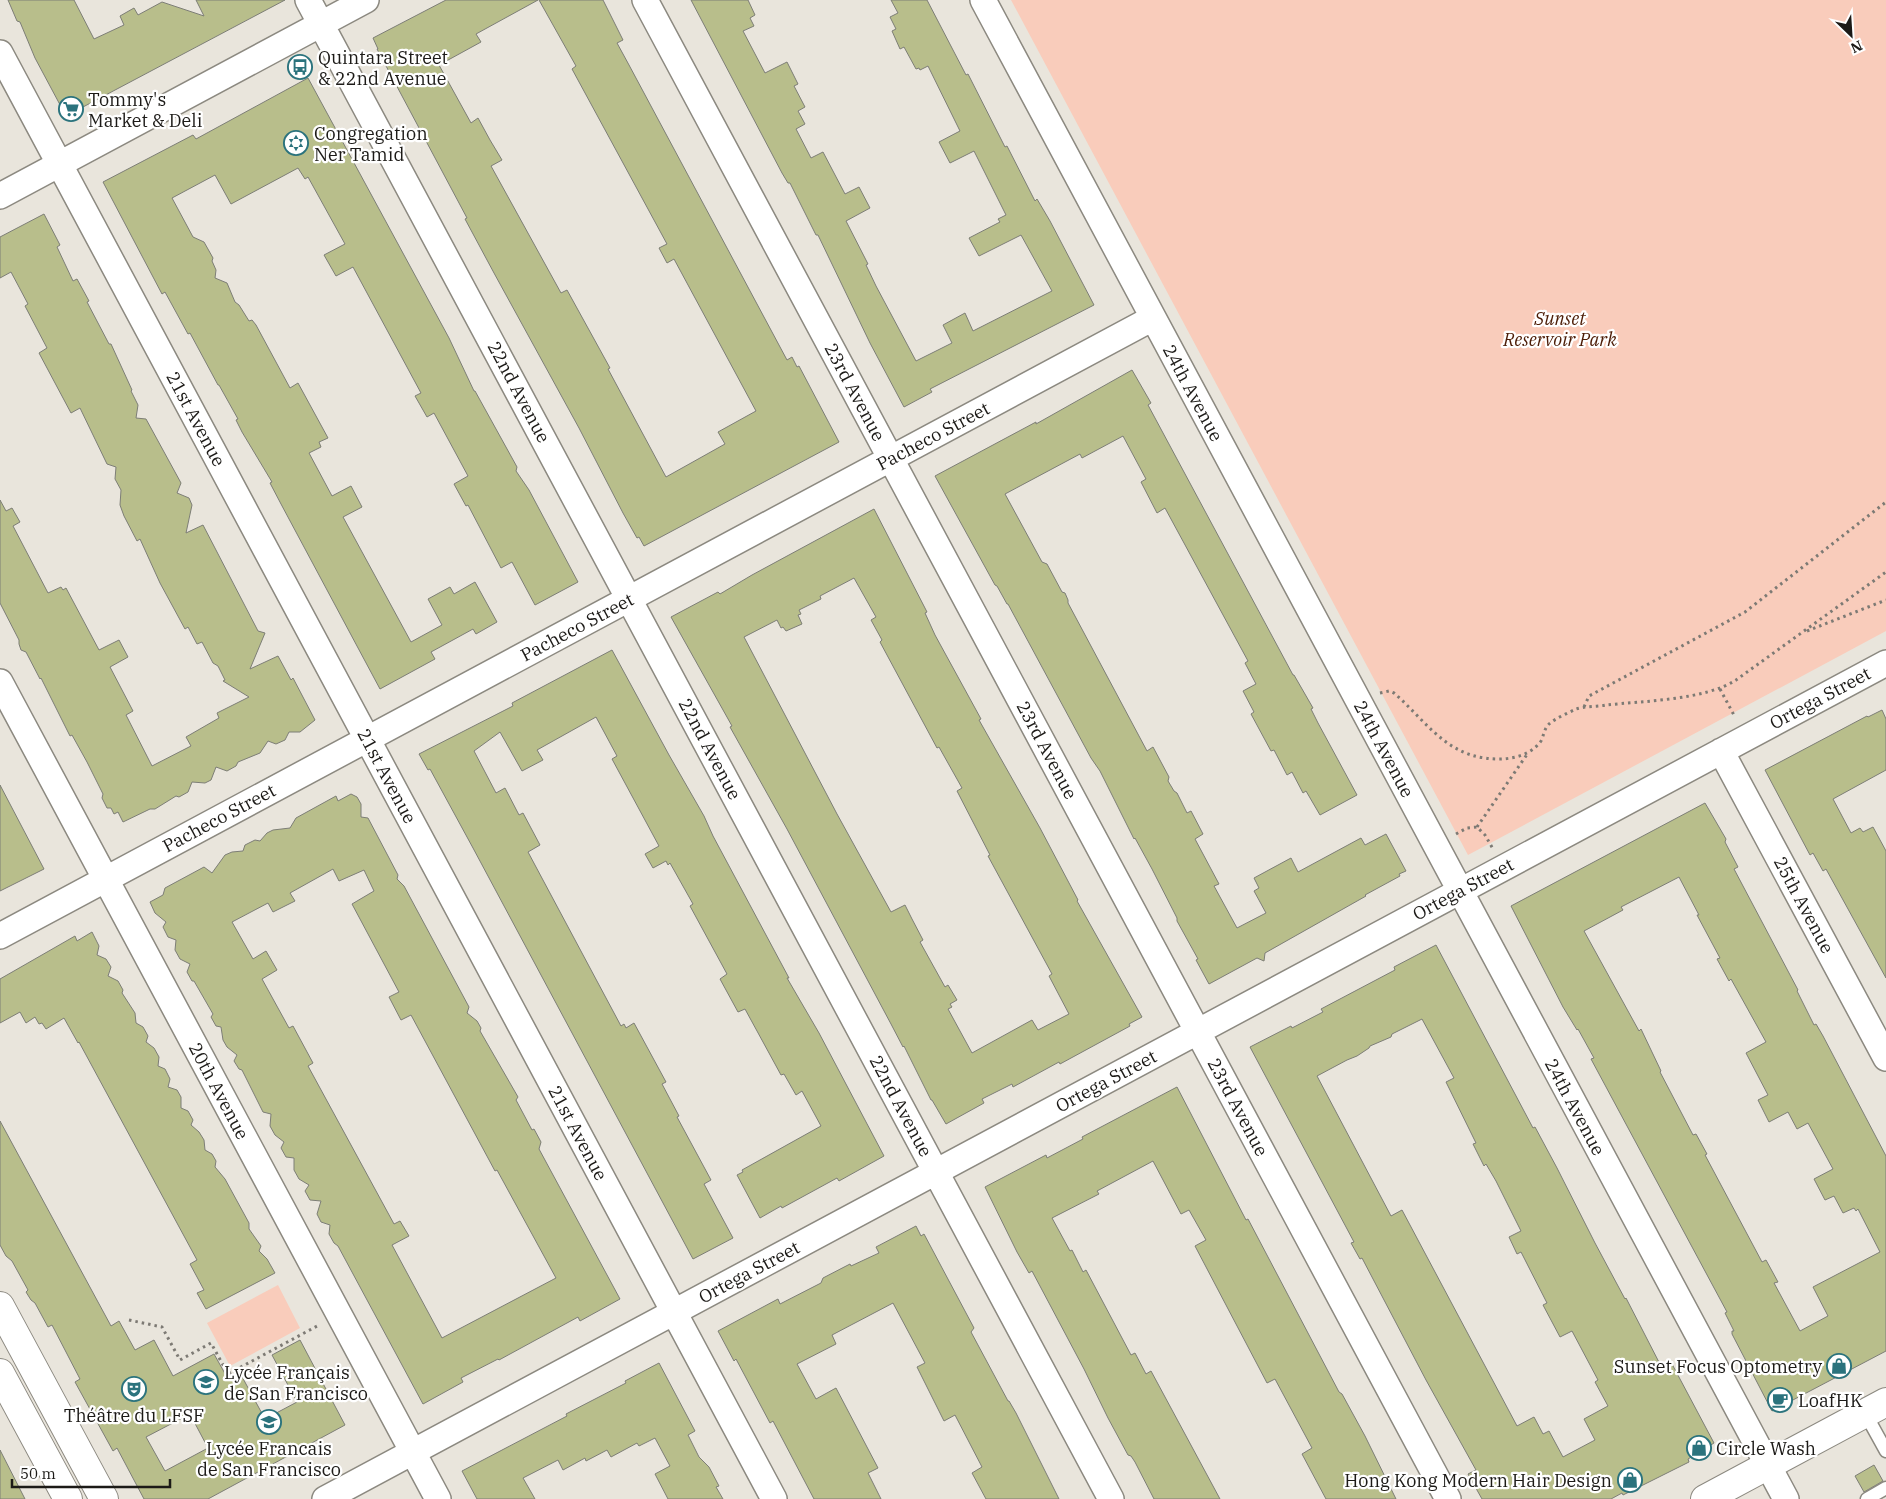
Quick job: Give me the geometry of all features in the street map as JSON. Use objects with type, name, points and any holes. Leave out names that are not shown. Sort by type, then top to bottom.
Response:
[{"type":"main road","points":[[0,1306],[104,1499]]},
{"type":"main road","points":[[0,1373],[68,1499]]},
{"type":"main road","points":[[1705,1499],[1876,1407]]},
{"type":"street","name":"22nd Avenue","points":[[308,0],[1111,1499]]},
{"type":"street","points":[[0,196],[366,0]]},
{"type":"street","name":"23rd Avenue","points":[[645,0],[1448,1499]]},
{"type":"street","name":"24th Avenue","points":[[983,0],[1786,1499]]},
{"type":"street","name":"21st Avenue","points":[[0,53],[774,1499]]},
{"type":"street","name":"Pacheco Street","points":[[0,936],[1153,318]]},
{"type":"street","name":"Ortega Street","points":[[325,1499],[1886,663]]},
{"type":"street","name":"20th Avenue","points":[[0,682],[438,1499]]},
{"type":"street","name":"25th Avenue","points":[[1722,751],[1886,1058]]},
{"type":"lane","points":[[1876,1407],[1886,1451]]},
{"type":"lane","points":[[1867,1499],[1886,1488]]},
{"type":"path","points":[[1584,707],[1590,696],[1745,612],[1886,502]]},
{"type":"path","points":[[1360,704],[1384,691],[1389,691],[1399,698],[1431,731],[1454,748],[1483,758],[1503,759],[1520,756],[1540,743],[1550,723],[1576,709],[1698,695],[1720,689],[1886,572]]},
{"type":"path","points":[[1802,633],[1886,600]]},
{"type":"path","points":[[1720,689],[1735,717]]},
{"type":"path","points":[[1477,827],[1528,752]]},
{"type":"path","points":[[1435,845],[1466,828],[1477,827]]},
{"type":"path","points":[[1477,827],[1485,835],[1503,868]]},
{"type":"path","points":[[129,1320],[162,1327],[180,1360],[211,1343],[228,1374],[338,1314]]},
{"type":"green space","name":"Sunset Reservoir Park","points":[[1011,0],[1886,0],[1886,631],[1468,855]]},
{"type":"green space","points":[[278,1285],[300,1328],[230,1366],[207,1323]]},
{"type":"building","points":[[8,0],[74,0],[94,39],[124,25],[120,16],[134,8],[138,15],[162,2],[204,16],[196,0],[285,0],[66,116],[35,58],[20,22],[17,21]]},
{"type":"building","points":[[446,0],[538,0],[476,34],[481,42],[439,65],[471,123],[478,118],[502,160],[491,166],[561,293],[567,290],[610,368],[608,369],[666,477],[725,444],[718,432],[756,411],[674,259],[667,263],[659,248],[667,244],[572,69],[576,66],[539,0],[603,0],[623,40],[617,43],[787,360],[792,357],[797,367],[799,366],[839,442],[644,546],[639,537],[637,538],[623,513],[465,219],[467,218],[377,49],[373,38]]},
{"type":"building","points":[[691,0],[748,0],[755,15],[750,18],[754,26],[743,31],[765,73],[787,62],[798,84],[794,86],[805,107],[798,111],[805,124],[796,129],[811,158],[823,152],[845,194],[859,187],[870,208],[846,221],[868,264],[866,265],[876,286],[916,361],[952,343],[943,325],[965,313],[973,331],[1052,291],[1021,235],[979,256],[969,238],[1000,222],[998,219],[1006,215],[974,151],[950,163],[939,142],[960,131],[928,66],[920,70],[919,68],[916,69],[904,47],[900,49],[892,31],[896,29],[890,17],[898,13],[891,0],[927,0],[966,75],[968,74],[1005,147],[1007,146],[1035,201],[1037,199],[1050,221],[1094,305],[930,389],[932,392],[904,407],[870,343],[818,235],[816,235],[790,183],[788,183],[782,173]]},
{"type":"building","points":[[308,78],[449,338],[474,391],[517,467],[516,471],[529,490],[578,582],[535,605],[512,562],[501,568],[468,505],[466,506],[454,484],[468,476],[434,413],[427,417],[415,396],[421,393],[353,267],[336,276],[324,255],[345,244],[308,177],[305,179],[298,168],[231,204],[215,175],[172,198],[193,237],[204,242],[213,258],[212,261],[216,270],[215,278],[227,283],[235,302],[249,321],[252,320],[256,325],[290,388],[298,383],[328,438],[319,442],[321,447],[309,453],[332,496],[351,486],[362,507],[343,517],[411,642],[442,625],[428,599],[450,587],[454,594],[475,582],[497,622],[476,634],[473,629],[431,652],[435,659],[380,689],[270,483],[272,482],[242,432],[236,420],[238,419],[190,333],[188,334],[165,292],[162,294],[103,182],[193,135],[196,139]]},
{"type":"building","points":[[44,214],[60,245],[57,247],[73,281],[77,279],[89,301],[87,302],[109,344],[111,344],[132,390],[138,405],[136,418],[146,419],[181,483],[177,493],[189,498],[192,505],[186,533],[203,525],[258,631],[265,633],[250,669],[278,656],[291,680],[293,678],[315,720],[300,732],[289,732],[285,740],[276,744],[268,741],[260,753],[238,762],[236,766],[227,771],[216,767],[211,780],[205,783],[192,782],[188,792],[179,797],[176,796],[155,809],[150,809],[123,822],[118,812],[114,814],[111,808],[107,808],[102,798],[103,794],[87,762],[72,735],[70,736],[26,652],[21,650],[19,640],[0,603],[0,500],[6,511],[12,508],[20,522],[13,526],[48,593],[61,587],[63,590],[66,588],[99,650],[119,640],[128,657],[110,667],[133,711],[126,715],[152,766],[191,746],[186,737],[219,718],[217,713],[249,697],[223,681],[225,680],[218,666],[213,663],[202,642],[197,644],[188,627],[185,629],[160,583],[140,539],[137,541],[124,516],[120,505],[121,490],[115,479],[116,467],[107,464],[80,408],[71,413],[39,353],[47,348],[25,306],[28,304],[11,272],[0,278],[0,237]]},
{"type":"building","points":[[1132,370],[1151,403],[1148,405],[1293,675],[1313,708],[1311,709],[1318,723],[1357,795],[1320,815],[1306,791],[1303,793],[1292,772],[1287,775],[1274,750],[1271,751],[1251,714],[1254,712],[1243,691],[1256,684],[1245,663],[1248,661],[1165,508],[1157,513],[1141,482],[1146,479],[1123,436],[1082,458],[1080,454],[1005,494],[1042,562],[1047,564],[1062,592],[1065,593],[1068,603],[1147,751],[1153,747],[1169,777],[1168,781],[1177,793],[1187,813],[1191,811],[1203,834],[1195,839],[1219,884],[1214,886],[1237,928],[1266,913],[1254,891],[1259,888],[1254,878],[1291,858],[1298,872],[1361,838],[1365,845],[1386,834],[1406,871],[1366,896],[1265,953],[1264,961],[1257,958],[1209,984],[1152,869],[1134,839],[1100,771],[1091,758],[1008,604],[995,585],[935,476],[1036,422],[1036,424]]},
{"type":"building","points":[[874,509],[927,612],[925,613],[935,635],[981,719],[979,720],[1040,828],[1077,901],[1142,1017],[1129,1024],[1130,1026],[1060,1064],[1059,1062],[1013,1087],[1012,1084],[982,1099],[984,1103],[946,1124],[931,1100],[904,1046],[730,727],[732,726],[671,617],[718,592],[720,594]],"holes":[[[854,578],[876,617],[871,620],[882,640],[880,642],[937,748],[939,747],[962,788],[957,791],[990,855],[988,856],[1052,974],[1049,976],[1069,1014],[1038,1030],[1032,1020],[972,1053],[948,1009],[952,1007],[950,1004],[957,1000],[948,985],[945,987],[920,942],[923,940],[905,905],[891,912],[744,637],[777,620],[781,628],[783,627],[786,631],[802,624],[798,615],[801,614],[799,610],[821,599],[820,596]]]},
{"type":"building","points":[[612,650],[704,816],[789,978],[787,978],[819,1033],[884,1156],[839,1181],[837,1178],[760,1218],[737,1175],[743,1172],[742,1170],[821,1126],[802,1091],[796,1095],[784,1074],[781,1075],[745,1009],[738,1012],[720,979],[727,974],[690,906],[693,904],[670,863],[668,865],[666,861],[653,868],[645,854],[659,846],[612,759],[617,756],[596,717],[537,750],[543,760],[522,771],[500,732],[474,751],[496,793],[505,788],[519,815],[523,813],[540,845],[528,852],[621,1026],[624,1024],[626,1028],[634,1023],[666,1082],[662,1084],[679,1116],[677,1117],[711,1180],[704,1184],[733,1238],[693,1259],[473,848],[430,769],[428,770],[419,754],[513,706],[512,703]]},
{"type":"building","points":[[1882,710],[1886,719],[1886,770],[1833,799],[1851,833],[1860,828],[1863,832],[1873,827],[1886,851],[1886,978],[1826,869],[1823,871],[1813,853],[1810,855],[1765,770],[1867,716]]},
{"type":"building","points":[[0,785],[44,869],[0,891]]},
{"type":"building","points":[[351,794],[357,797],[361,804],[361,817],[368,818],[398,875],[397,879],[404,886],[469,1007],[467,1013],[477,1021],[481,1028],[480,1031],[518,1097],[516,1100],[532,1130],[534,1129],[541,1142],[539,1149],[620,1299],[580,1321],[578,1317],[499,1360],[461,1378],[463,1382],[423,1404],[338,1246],[329,1234],[330,1225],[321,1222],[317,1214],[321,1201],[310,1200],[305,1191],[309,1185],[299,1179],[294,1170],[294,1158],[286,1157],[281,1148],[284,1142],[275,1135],[270,1126],[271,1114],[263,1112],[242,1070],[239,1069],[234,1061],[237,1055],[227,1047],[223,1040],[221,1027],[216,1026],[211,1017],[213,1014],[187,972],[190,964],[180,959],[175,950],[176,940],[168,937],[163,927],[166,922],[155,913],[150,902],[163,895],[165,888],[204,867],[212,873],[225,855],[243,851],[245,845],[255,840],[260,841],[267,833],[273,830],[290,828],[296,818],[336,796],[338,801]],"holes":[[[333,869],[339,881],[364,870],[374,891],[352,904],[399,992],[389,997],[401,1020],[411,1015],[495,1171],[497,1170],[556,1278],[442,1338],[392,1245],[409,1236],[400,1221],[394,1224],[308,1066],[313,1063],[293,1026],[289,1028],[262,979],[277,970],[266,951],[253,959],[232,922],[268,903],[273,912],[295,901],[290,893]]]},
{"type":"building","points":[[1705,803],[1726,839],[1725,842],[1738,867],[1734,869],[1798,990],[1814,1025],[1816,1024],[1823,1036],[1886,1156],[1886,1351],[1772,1411],[1732,1334],[1732,1331],[1734,1331],[1725,1313],[1727,1312],[1591,1059],[1594,1058],[1563,1007],[1511,906]],"holes":[[[1679,877],[1699,915],[1697,915],[1720,958],[1717,959],[1729,981],[1731,979],[1766,1042],[1746,1053],[1768,1095],[1758,1100],[1769,1122],[1788,1112],[1797,1129],[1808,1123],[1833,1169],[1814,1179],[1825,1200],[1834,1196],[1843,1213],[1854,1208],[1856,1211],[1858,1209],[1880,1252],[1813,1287],[1828,1316],[1800,1331],[1774,1283],[1778,1282],[1766,1260],[1762,1262],[1705,1155],[1707,1154],[1696,1134],[1693,1135],[1660,1072],[1641,1029],[1639,1031],[1584,931],[1623,910],[1621,907]]]},
{"type":"building","points":[[92,932],[99,946],[97,955],[106,959],[111,967],[108,976],[118,981],[123,990],[122,993],[135,1013],[136,1023],[143,1027],[148,1036],[146,1042],[154,1048],[159,1057],[158,1066],[165,1069],[170,1079],[168,1087],[177,1090],[181,1097],[181,1108],[188,1111],[193,1120],[191,1125],[204,1140],[205,1150],[212,1154],[216,1161],[215,1167],[225,1179],[249,1223],[249,1229],[261,1246],[259,1251],[267,1259],[275,1273],[206,1309],[197,1293],[204,1290],[190,1264],[197,1260],[79,1042],[64,1018],[46,1029],[42,1023],[39,1024],[35,1017],[26,1023],[20,1012],[0,1023],[0,979],[75,936],[77,941]]},
{"type":"building","points":[[1436,945],[1533,1128],[1535,1127],[1557,1168],[1663,1370],[1672,1364],[1714,1443],[1688,1459],[1689,1462],[1623,1495],[1622,1493],[1611,1499],[1482,1499],[1468,1474],[1476,1470],[1362,1258],[1360,1259],[1351,1243],[1354,1242],[1250,1047],[1323,1012],[1321,1009],[1395,970],[1394,967]],"holes":[[[1422,1019],[1454,1078],[1446,1082],[1476,1143],[1473,1144],[1484,1166],[1486,1164],[1496,1181],[1521,1231],[1509,1237],[1517,1254],[1521,1252],[1547,1303],[1543,1305],[1560,1337],[1572,1331],[1598,1380],[1595,1382],[1608,1406],[1584,1419],[1595,1440],[1563,1457],[1549,1431],[1543,1434],[1534,1417],[1517,1426],[1402,1210],[1391,1216],[1317,1076],[1357,1056],[1370,1046],[1391,1037],[1392,1034]]]},
{"type":"building","points":[[1177,1087],[1246,1220],[1248,1219],[1339,1392],[1342,1394],[1365,1436],[1396,1499],[1326,1499],[1302,1454],[1312,1448],[1275,1379],[1267,1383],[1195,1246],[1206,1240],[1189,1210],[1181,1214],[1153,1161],[1097,1191],[1099,1194],[1052,1218],[1083,1272],[1086,1270],[1131,1355],[1135,1353],[1146,1374],[1151,1371],[1220,1499],[1154,1499],[1135,1462],[1128,1455],[1108,1418],[1032,1271],[1029,1273],[1017,1252],[985,1187],[1046,1155],[1047,1158],[1083,1139],[1082,1137]]},
{"type":"building","name":"Lycée Francais de San Francisco","points":[[0,1121],[111,1326],[119,1321],[135,1350],[154,1340],[173,1376],[214,1354],[228,1379],[240,1373],[265,1419],[297,1402],[272,1355],[300,1340],[345,1425],[208,1499],[144,1499],[117,1448],[113,1451],[75,1382],[80,1379],[52,1325],[48,1327],[35,1303],[26,1292],[28,1290],[12,1261],[6,1256],[0,1245]],"holes":[[[190,1414],[208,1448],[165,1471],[146,1437]]]},
{"type":"building","points":[[916,1226],[921,1236],[924,1234],[974,1328],[971,1332],[1016,1413],[1059,1499],[986,1499],[972,1473],[982,1467],[955,1415],[944,1421],[917,1367],[925,1363],[893,1303],[832,1335],[836,1344],[797,1364],[816,1399],[836,1388],[878,1468],[868,1473],[881,1499],[814,1499],[773,1421],[770,1423],[736,1359],[734,1361],[718,1331],[778,1299],[780,1304],[821,1283],[823,1278],[850,1264],[851,1266],[879,1253],[876,1247]]},
{"type":"building","points":[[659,1363],[695,1431],[688,1435],[699,1457],[709,1467],[719,1486],[716,1487],[723,1499],[668,1499],[655,1474],[670,1466],[655,1438],[639,1446],[637,1443],[611,1457],[607,1450],[586,1461],[585,1458],[563,1470],[558,1460],[523,1478],[535,1499],[477,1499],[462,1471],[567,1416],[566,1414],[626,1383],[625,1381]]},
{"type":"building","points":[[0,1450],[25,1499],[0,1499]]},
{"type":"building","points":[[1874,1465],[1883,1481],[1864,1492],[1855,1476]]},
{"type":"place","name":"Quintara Street & 22nd Avenue","points":[[300,67]]},
{"type":"place","name":"Tommy's Market & Deli","points":[[71,109]]},
{"type":"place","name":"Congregation Ner Tamid","points":[[296,143]]},
{"type":"place","name":"Sunset Focus Optometry","points":[[1839,1366]]},
{"type":"place","name":"Lycée Français de San Francisco","points":[[206,1382]]},
{"type":"place","name":"Théâtre du LFSF","points":[[134,1389]]},
{"type":"place","name":"LoafHK","points":[[1780,1400]]},
{"type":"place","name":"Lycée Francais de San Francisco","points":[[269,1422]]},
{"type":"place","name":"Circle Wash","points":[[1699,1448]]},
{"type":"place","name":"Hong Kong Modern Hair Design","points":[[1630,1480]]}]
